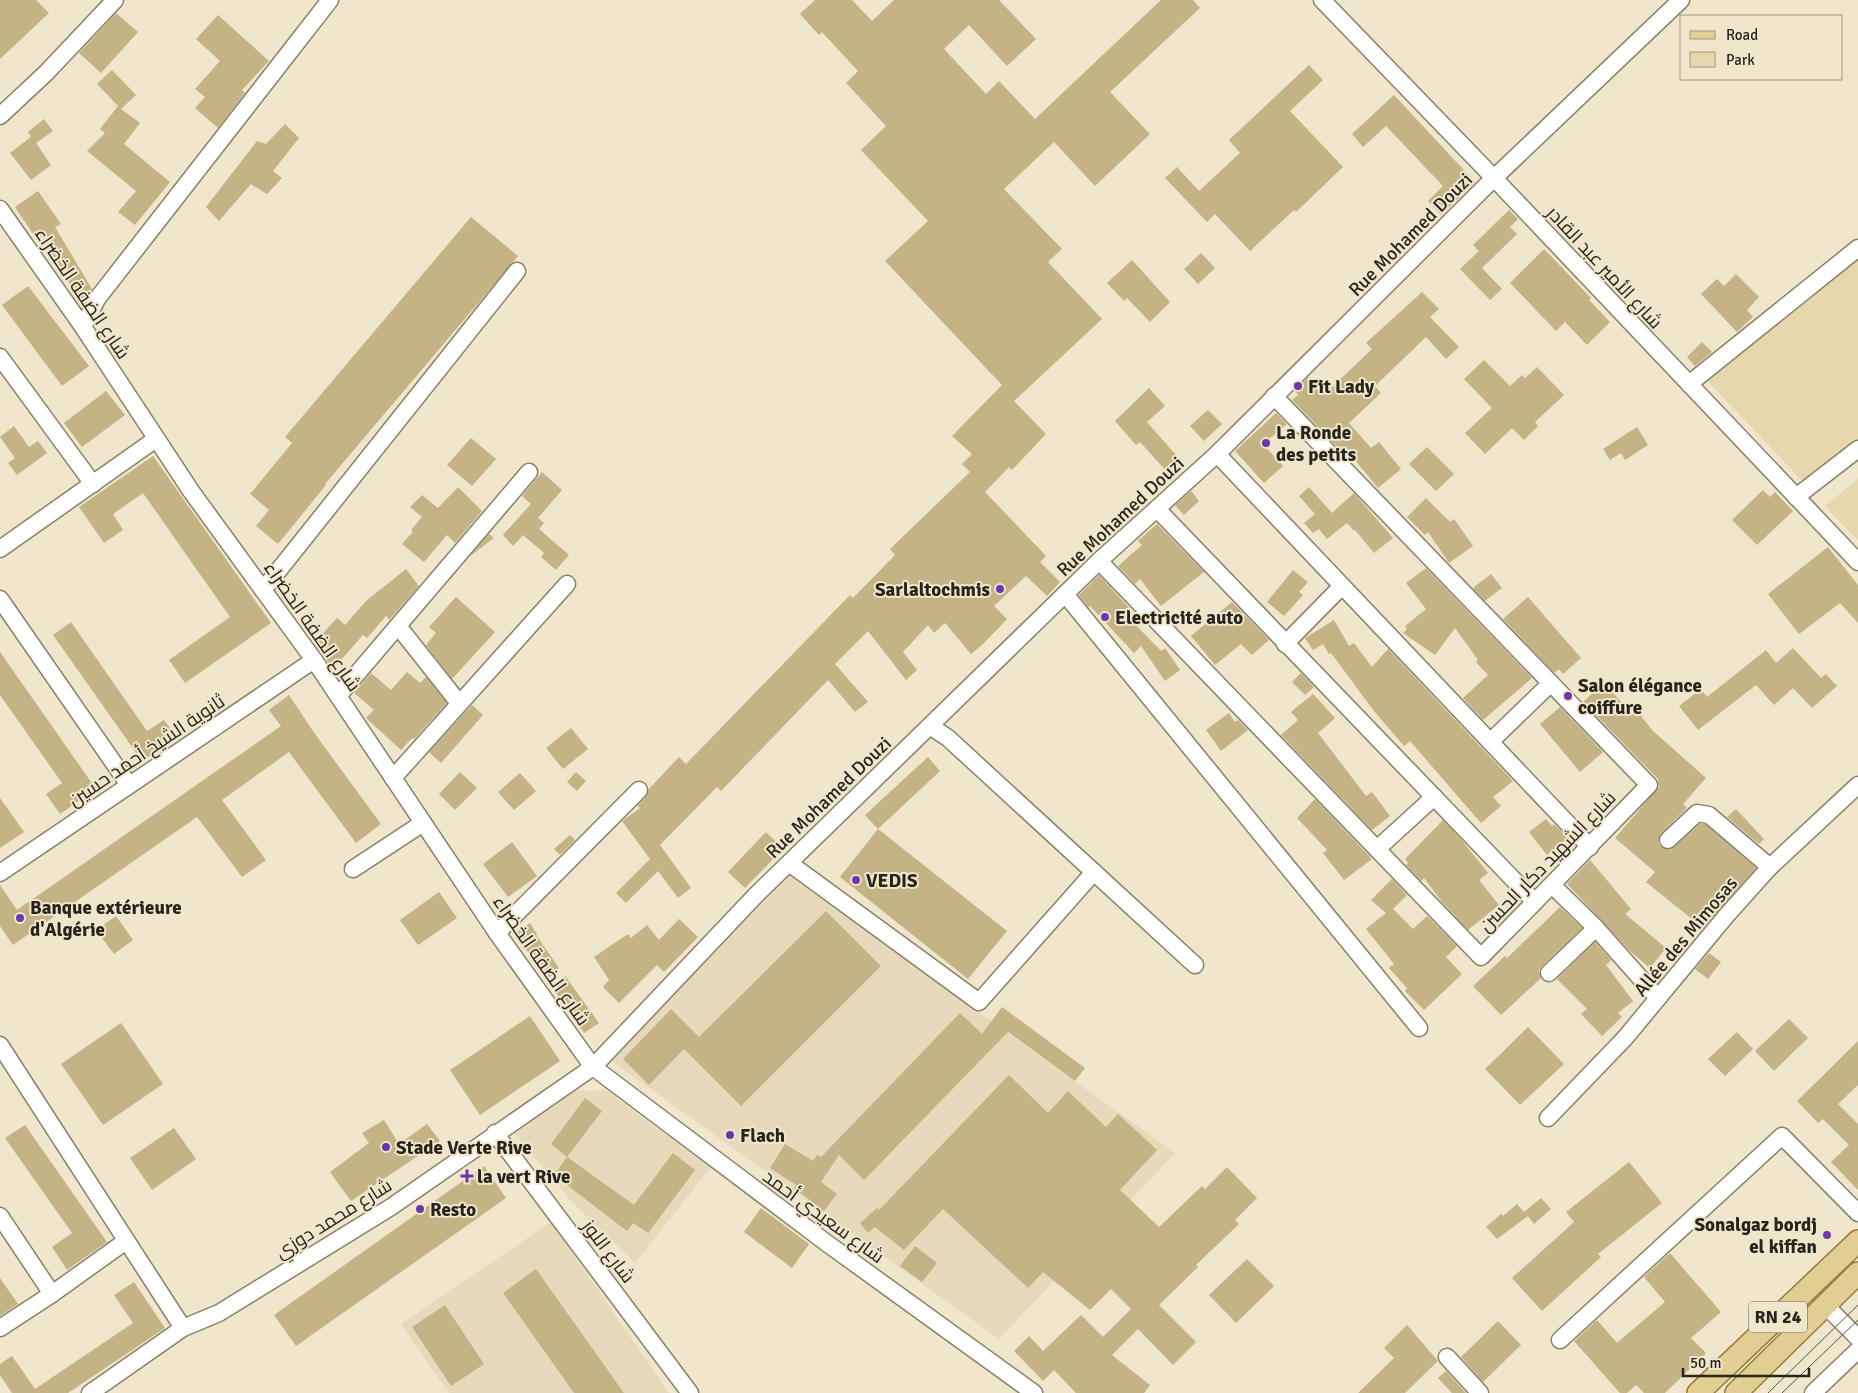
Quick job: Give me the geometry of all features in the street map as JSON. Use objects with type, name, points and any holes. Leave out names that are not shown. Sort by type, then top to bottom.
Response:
[{"type":"main road","name":"RN 24","points":[[1698,1393],[1858,1241]]},
{"type":"main road","name":"RN 24","points":[[1736,1393],[1858,1273]]},
{"type":"street","points":[[0,116],[46,73],[115,0]]},
{"type":"street","points":[[83,327],[97,299],[330,0]]},
{"type":"street","name":"شارع الأمير عبد القادر","points":[[1322,0],[1494,178],[1858,562]]},
{"type":"street","name":"Rue Mohamed Douzi","points":[[592,1067],[788,863],[1099,561],[1217,454],[1494,178],[1682,0]]},
{"type":"street","name":"شارع الضفة الخضراء","points":[[0,210],[83,327],[156,439],[314,660],[497,933],[592,1067]]},
{"type":"street","points":[[1689,384],[1858,248]]},
{"type":"street","points":[[263,590],[517,271]]},
{"type":"street","points":[[0,357],[93,484]]},
{"type":"street","name":"شارع الشهيد دكار الحسن","points":[[1099,561],[1481,957],[1649,786],[1274,396]]},
{"type":"street","points":[[0,550],[156,439]]},
{"type":"street","points":[[1796,497],[1858,449]]},
{"type":"street","points":[[1217,454],[1590,847]]},
{"type":"street","points":[[338,696],[529,472]]},
{"type":"street","points":[[1157,509],[1535,902]]},
{"type":"street","points":[[393,778],[567,584]]},
{"type":"street","points":[[1285,644],[1342,586]]},
{"type":"street","points":[[1065,594],[1419,1028]]},
{"type":"street","points":[[0,600],[129,785]]},
{"type":"street","points":[[398,626],[459,703]]},
{"type":"street","name":"ثانوية الشيخ أحمد حسين","points":[[0,872],[314,660]]},
{"type":"street","points":[[1490,742],[1551,683]]},
{"type":"street","points":[[930,726],[948,738],[1195,965]]},
{"type":"street","name":"Allée des Mimosas","points":[[1548,1118],[1625,1038],[1770,867],[1858,785]]},
{"type":"street","points":[[497,933],[639,790]]},
{"type":"street","points":[[1377,849],[1434,797]]},
{"type":"street","points":[[1668,840],[1697,813],[1709,814],[1770,867]]},
{"type":"street","points":[[353,869],[423,822]]},
{"type":"street","points":[[788,863],[979,1002],[1094,872]]},
{"type":"street","points":[[1552,885],[1596,928],[1658,998]]},
{"type":"street","points":[[1549,973],[1596,928]]},
{"type":"street","points":[[0,1045],[183,1328]]},
{"type":"street","name":"شارع محمد دوزي","points":[[90,1393],[183,1328],[219,1313],[383,1212],[592,1067]]},
{"type":"street","name":"شارع سعيدي أحمد","points":[[592,1067],[828,1244],[1034,1393]]},
{"type":"street","name":"شارع اللوز","points":[[496,1133],[690,1393]]},
{"type":"street","points":[[1560,1340],[1782,1136],[1858,1213]]},
{"type":"street","points":[[0,1216],[52,1294]]},
{"type":"street","points":[[0,1328],[52,1294],[126,1241]]},
{"type":"street","points":[[1824,1305],[1858,1338]]},
{"type":"street","points":[[1814,1393],[1858,1350]]},
{"type":"street","points":[[1447,1357],[1480,1393]]},
{"type":"shaded area","points":[[789,876],[1175,1153],[999,1339],[609,1059]]},
{"type":"shaded area","points":[[576,1090],[607,1091],[710,1168],[635,1263],[573,1203],[514,1132]]},
{"type":"shaded area","points":[[551,1222],[669,1393],[449,1393],[401,1324]]},
{"type":"green space","points":[[1858,259],[1858,443],[1807,486],[1707,380]]},
{"type":"green space","points":[[1858,479],[1858,540],[1825,506]]},
{"type":"building","points":[[0,0],[36,0],[49,13],[0,59]]},
{"type":"building","points":[[815,0],[852,0],[872,21],[894,0],[999,0],[1036,39],[1007,66],[969,25],[944,49],[986,94],[999,81],[1035,119],[1161,0],[1193,0],[1200,8],[1110,92],[1150,134],[1095,186],[1054,142],[1004,189],[1062,249],[1048,262],[1102,319],[1014,401],[1046,434],[1012,470],[1009,467],[985,492],[1046,556],[1040,562],[1060,582],[1047,596],[1026,576],[994,606],[1007,619],[971,654],[945,623],[934,633],[928,625],[903,652],[917,670],[906,680],[868,631],[835,664],[868,702],[855,712],[828,680],[721,791],[717,787],[660,845],[691,888],[678,898],[658,871],[626,903],[616,893],[650,859],[622,821],[640,808],[637,806],[646,797],[649,789],[679,757],[686,764],[850,595],[853,598],[895,555],[890,549],[970,472],[962,464],[972,454],[952,436],[1002,385],[885,261],[928,221],[861,150],[886,126],[846,83],[858,71],[822,32],[819,35],[800,14]]},
{"type":"building","points":[[116,13],[138,32],[101,73],[79,53]]},
{"type":"building","points":[[218,15],[269,61],[242,90],[245,93],[218,128],[195,108],[205,97],[195,89],[220,61],[196,39]]},
{"type":"building","points":[[1309,65],[1323,80],[1290,111],[1343,167],[1296,212],[1294,210],[1250,251],[1215,214],[1207,222],[1165,178],[1177,167],[1199,191],[1240,153],[1229,140]]},
{"type":"building","points":[[112,70],[136,95],[121,109],[140,123],[124,144],[170,182],[135,225],[118,212],[136,191],[87,151],[105,133],[100,129],[118,106],[97,84]]},
{"type":"building","points":[[1394,95],[1475,182],[1441,215],[1428,201],[1443,186],[1386,126],[1363,147],[1352,134]]},
{"type":"building","points":[[44,119],[53,131],[36,143],[51,165],[31,180],[10,153],[31,137],[28,132]]},
{"type":"building","points":[[285,124],[299,138],[273,171],[282,178],[267,194],[251,184],[219,221],[206,207],[257,141],[266,144]]},
{"type":"building","points":[[38,191],[61,224],[55,227],[92,289],[86,299],[80,303],[69,287],[71,286],[42,236],[37,240],[15,207]]},
{"type":"building","points":[[1509,210],[1518,219],[1510,227],[1517,234],[1482,268],[1502,289],[1490,300],[1460,269],[1479,251],[1473,245]]},
{"type":"building","points":[[471,217],[518,256],[325,484],[278,544],[256,526],[269,510],[250,494],[292,443],[285,437]]},
{"type":"building","points":[[1544,249],[1591,298],[1589,300],[1610,322],[1587,345],[1565,322],[1556,331],[1510,283]]},
{"type":"building","points":[[1201,253],[1215,268],[1198,284],[1184,269]]},
{"type":"building","points":[[1132,260],[1170,302],[1150,322],[1127,298],[1124,301],[1107,283]]},
{"type":"building","points":[[1736,274],[1759,297],[1747,310],[1753,317],[1737,332],[1701,294],[1717,279],[1724,286]]},
{"type":"building","points":[[28,286],[89,366],[62,386],[2,305]]},
{"type":"building","points":[[1422,292],[1439,309],[1430,317],[1459,347],[1446,359],[1426,337],[1375,386],[1381,393],[1349,423],[1371,448],[1379,442],[1401,469],[1378,488],[1346,449],[1343,453],[1292,400],[1298,395],[1295,391],[1308,377],[1324,395],[1372,349],[1366,343]]},
{"type":"building","points":[[1702,342],[1712,352],[1695,366],[1687,357]]},
{"type":"building","points":[[1484,360],[1510,386],[1522,375],[1525,378],[1537,367],[1564,395],[1535,422],[1538,426],[1524,440],[1512,428],[1485,454],[1465,433],[1492,408],[1464,379]]},
{"type":"building","points":[[1149,388],[1165,406],[1147,422],[1182,462],[1168,473],[1140,442],[1136,445],[1115,421]]},
{"type":"building","points":[[106,391],[125,415],[82,447],[64,423]]},
{"type":"building","points":[[1208,410],[1222,424],[1204,441],[1190,426]]},
{"type":"building","points":[[1276,413],[1287,424],[1263,444],[1283,466],[1264,483],[1235,451]]},
{"type":"building","points":[[14,426],[29,447],[38,441],[47,453],[17,475],[8,463],[15,458],[0,437]]},
{"type":"building","points":[[1637,427],[1648,445],[1625,460],[1621,453],[1610,460],[1603,449]]},
{"type":"building","points":[[471,438],[496,459],[472,486],[447,465]]},
{"type":"building","points":[[1427,447],[1454,474],[1436,491],[1409,464]]},
{"type":"building","points":[[153,456],[271,623],[185,683],[169,660],[230,617],[143,493],[113,514],[123,530],[104,543],[79,507]]},
{"type":"building","points":[[542,472],[562,490],[538,518],[544,523],[539,529],[569,555],[556,570],[541,557],[544,553],[523,535],[513,546],[503,535],[531,504],[522,496]]},
{"type":"building","points":[[458,487],[482,511],[455,543],[447,535],[424,562],[402,544],[413,532],[411,530],[422,517],[410,507],[422,495],[438,508]]},
{"type":"building","points":[[1309,487],[1332,513],[1354,493],[1393,538],[1374,553],[1347,523],[1327,539],[1319,529],[1313,533],[1304,523],[1315,514],[1299,496]]},
{"type":"building","points":[[1763,490],[1770,497],[1775,492],[1793,511],[1757,545],[1732,520]]},
{"type":"building","points":[[1191,491],[1199,501],[1184,515],[1175,505]]},
{"type":"building","points":[[1426,498],[1450,522],[1454,519],[1473,546],[1449,563],[1428,532],[1425,535],[1407,517]]},
{"type":"building","points":[[1157,524],[1204,572],[1161,606],[1140,579],[1135,584],[1118,566],[1142,545],[1138,541]]},
{"type":"building","points":[[489,534],[494,538],[470,556]]},
{"type":"building","points":[[1828,547],[1858,585],[1858,623],[1840,603],[1799,634],[1768,594]]},
{"type":"building","points":[[1426,568],[1532,678],[1483,720],[1463,698],[1488,675],[1476,662],[1478,660],[1455,628],[1435,655],[1403,633],[1407,629],[1405,626],[1426,609],[1406,583]]},
{"type":"building","points":[[406,569],[419,586],[389,620],[386,616],[367,638],[363,635],[333,669],[314,643],[337,618],[345,625],[366,601]]},
{"type":"building","points":[[1293,570],[1308,582],[1299,592],[1303,595],[1284,616],[1267,602]]},
{"type":"building","points":[[1491,574],[1502,588],[1485,601],[1473,588]]},
{"type":"building","points":[[1099,575],[1133,612],[1128,617],[1161,651],[1165,648],[1180,670],[1165,681],[1141,646],[1134,653],[1090,606],[1088,607],[1079,595]]},
{"type":"building","points":[[456,597],[495,632],[452,679],[426,645],[436,633],[429,627]]},
{"type":"building","points":[[1528,597],[1581,658],[1563,674],[1559,669],[1554,673],[1503,619]]},
{"type":"building","points":[[1232,602],[1269,640],[1252,655],[1241,644],[1215,665],[1191,636]]},
{"type":"building","points":[[1334,620],[1349,646],[1354,643],[1372,667],[1388,649],[1513,781],[1493,797],[1501,806],[1481,823],[1410,741],[1404,746],[1374,711],[1323,644],[1313,650],[1305,638]]},
{"type":"building","points":[[71,622],[147,731],[164,720],[177,737],[142,761],[53,635]]},
{"type":"building","points":[[1793,648],[1821,678],[1826,674],[1837,686],[1812,708],[1793,688],[1774,705],[1756,685],[1698,730],[1679,706],[1701,689],[1707,697],[1766,650],[1776,663]]},
{"type":"building","points":[[0,652],[96,789],[60,814],[46,794],[62,783],[0,695]]},
{"type":"building","points":[[407,672],[420,683],[426,677],[447,703],[414,739],[412,738],[401,750],[366,718],[374,710],[354,693],[371,673],[391,690]]},
{"type":"building","points":[[1301,673],[1314,687],[1305,695],[1292,682]]},
{"type":"building","points":[[1604,683],[1633,715],[1637,711],[1653,731],[1706,778],[1683,804],[1687,808],[1661,833],[1658,842],[1660,846],[1671,850],[1700,824],[1705,824],[1756,868],[1703,928],[1646,882],[1655,872],[1615,838],[1659,787],[1658,779],[1583,702]]},
{"type":"building","points":[[1313,694],[1335,718],[1318,733],[1366,796],[1372,792],[1390,816],[1372,830],[1281,735],[1298,720],[1291,712]]},
{"type":"building","points":[[289,695],[381,824],[356,843],[289,752],[222,800],[266,860],[242,877],[197,817],[13,945],[0,926],[0,885],[17,910],[281,726],[269,710]]},
{"type":"building","points":[[472,705],[483,715],[441,763],[429,752]]},
{"type":"building","points":[[1560,707],[1603,752],[1580,772],[1540,724]]},
{"type":"building","points":[[1229,713],[1235,722],[1238,720],[1248,730],[1221,751],[1206,730]]},
{"type":"building","points":[[571,728],[588,749],[563,769],[546,748]]},
{"type":"building","points":[[928,757],[940,771],[878,829],[865,815]]},
{"type":"building","points":[[460,772],[477,788],[455,810],[439,794]]},
{"type":"building","points":[[576,772],[586,781],[577,791],[567,782]]},
{"type":"building","points":[[520,773],[536,791],[514,810],[498,792]]},
{"type":"building","points":[[0,798],[24,832],[0,848]]},
{"type":"building","points":[[1315,799],[1372,859],[1344,880],[1323,853],[1327,850],[1297,818]]},
{"type":"building","points":[[1736,809],[1764,839],[1759,844],[1727,817]]},
{"type":"building","points":[[1546,819],[1568,838],[1547,855],[1529,832]]},
{"type":"building","points":[[1443,820],[1488,873],[1479,880],[1499,905],[1468,930],[1442,902],[1424,878],[1421,881],[1406,865],[1408,863],[1405,859]]},
{"type":"building","points":[[878,829],[1007,931],[968,979],[840,877]]},
{"type":"building","points":[[766,832],[783,849],[745,888],[728,872]]},
{"type":"building","points":[[570,835],[575,840],[560,855],[554,849]]},
{"type":"building","points":[[512,842],[537,876],[508,897],[483,864]]},
{"type":"building","points":[[1590,860],[1631,909],[1625,914],[1666,948],[1650,968],[1630,951],[1567,884]]},
{"type":"building","points":[[1392,879],[1407,895],[1393,909],[1413,929],[1427,916],[1457,946],[1446,957],[1462,974],[1424,1010],[1405,991],[1407,988],[1389,968],[1394,964],[1366,929],[1386,913],[1371,900]]},
{"type":"building","points":[[439,892],[457,918],[418,945],[400,920]]},
{"type":"building","points":[[1560,907],[1582,928],[1542,966],[1539,971],[1541,978],[1501,1015],[1473,986],[1505,956],[1507,958]]},
{"type":"building","points":[[826,911],[881,966],[741,1106],[684,1049],[649,1085],[623,1059],[671,1009],[699,1037]]},
{"type":"building","points":[[116,916],[133,940],[114,954],[96,930]]},
{"type":"building","points":[[679,919],[698,937],[664,972],[657,965],[619,1003],[603,987],[609,980],[594,957],[628,934],[631,938],[647,925],[659,940]]},
{"type":"building","points":[[530,923],[559,968],[547,980],[515,933]]},
{"type":"building","points":[[1595,942],[1611,960],[1606,965],[1633,1001],[1618,1013],[1622,1017],[1602,1036],[1581,1014],[1587,1009],[1557,979]]},
{"type":"building","points":[[1709,953],[1721,962],[1708,979],[1695,969]]},
{"type":"building","points":[[565,976],[599,1023],[584,1033],[551,986]]},
{"type":"building","points":[[1002,1007],[1085,1068],[1075,1081],[1008,1032],[864,1180],[839,1155],[821,1182],[837,1194],[824,1211],[794,1188],[796,1185],[770,1168],[785,1144],[813,1161],[817,1155],[821,1157],[960,1013],[982,1034]]},
{"type":"building","points":[[530,1016],[560,1061],[480,1115],[450,1070]]},
{"type":"building","points":[[1789,1019],[1808,1038],[1774,1071],[1755,1051]]},
{"type":"building","points":[[121,1023],[163,1084],[103,1125],[61,1064]]},
{"type":"building","points":[[1528,1027],[1564,1064],[1520,1105],[1485,1069]]},
{"type":"building","points":[[1737,1032],[1753,1049],[1725,1076],[1708,1059]]},
{"type":"building","points":[[1858,1041],[1858,1085],[1838,1104],[1858,1124],[1858,1190],[1831,1162],[1849,1145],[1823,1119],[1818,1123],[1797,1101]]},
{"type":"building","points":[[1009,1075],[1048,1113],[1068,1091],[1106,1127],[1118,1114],[1157,1150],[1120,1190],[1159,1227],[1202,1186],[1205,1189],[1227,1167],[1257,1198],[1235,1220],[1239,1224],[1196,1265],[1198,1267],[1159,1305],[1196,1342],[1173,1365],[1138,1329],[1112,1355],[1150,1385],[1144,1393],[1076,1393],[1054,1370],[1043,1381],[1014,1351],[1029,1336],[1043,1351],[1081,1315],[1103,1337],[1131,1309],[1111,1289],[1090,1310],[1043,1272],[1028,1288],[943,1209],[904,1250],[875,1227],[868,1233],[860,1223],[877,1208],[879,1210]]},
{"type":"building","points":[[585,1098],[602,1111],[567,1157],[551,1144]]},
{"type":"building","points":[[384,1120],[399,1144],[427,1124],[440,1141],[351,1201],[330,1172],[369,1143],[362,1133]]},
{"type":"building","points":[[25,1125],[107,1242],[67,1270],[52,1247],[72,1233],[5,1138]]},
{"type":"building","points":[[174,1128],[196,1159],[152,1190],[130,1158]]},
{"type":"building","points":[[673,1153],[695,1170],[648,1233],[633,1223],[627,1231],[554,1175],[567,1157],[634,1205]]},
{"type":"building","points":[[1629,1162],[1662,1203],[1598,1254],[1601,1257],[1542,1311],[1512,1278],[1574,1222],[1566,1212]]},
{"type":"building","points":[[484,1166],[506,1198],[296,1346],[274,1315]]},
{"type":"building","points":[[1541,1198],[1551,1209],[1534,1224],[1528,1216],[1497,1239],[1486,1227],[1501,1214],[1503,1216],[1517,1204],[1524,1212]]},
{"type":"building","points":[[761,1208],[809,1244],[792,1268],[744,1232]]},
{"type":"building","points":[[915,1246],[937,1263],[922,1282],[900,1266]]},
{"type":"building","points":[[1670,1253],[1721,1312],[1691,1338],[1706,1353],[1665,1393],[1644,1393],[1636,1385],[1627,1393],[1620,1393],[1574,1341],[1597,1320],[1617,1343],[1665,1302],[1644,1277]]},
{"type":"building","points":[[1247,1259],[1274,1286],[1236,1323],[1209,1295]]},
{"type":"building","points":[[536,1269],[624,1393],[574,1393],[503,1293]]},
{"type":"building","points":[[0,1278],[18,1304],[0,1316]]},
{"type":"building","points":[[134,1282],[165,1328],[68,1393],[12,1393],[0,1375],[0,1364],[12,1356],[35,1389],[133,1323],[114,1295]]},
{"type":"building","points":[[445,1305],[484,1364],[451,1386],[412,1327]]},
{"type":"building","points":[[1498,1321],[1521,1345],[1483,1382],[1461,1357]]},
{"type":"building","points":[[1407,1325],[1438,1361],[1405,1393],[1358,1393],[1394,1358],[1384,1348]]},
{"type":"building","points":[[1446,1371],[1466,1393],[1452,1393],[1438,1378]]},
{"type":"tram line","points":[[1768,1393],[1858,1305]]},
{"type":"tram line","points":[[1782,1393],[1858,1320]]},
{"type":"place","name":"Fit Lady","points":[[1298,386]]},
{"type":"place","name":"La Ronde des petits","points":[[1266,443]]},
{"type":"place","name":"Sarlaltochmis","points":[[1000,589]]},
{"type":"place","name":"Electricité auto","points":[[1105,617]]},
{"type":"place","name":"Salon élégance coiffure","points":[[1568,696]]},
{"type":"place","name":"VEDIS","points":[[856,880]]},
{"type":"place","name":"Banque extérieure d'Algérie","points":[[20,918]]},
{"type":"place","name":"Flach","points":[[730,1135]]},
{"type":"place","name":"Stade Verte Rive","points":[[386,1147]]},
{"type":"place","name":"la vert Rive","points":[[467,1176]]},
{"type":"place","name":"Resto","points":[[420,1209]]},
{"type":"place","name":"Sonalgaz bordj el kiffan","points":[[1827,1235]]}]
